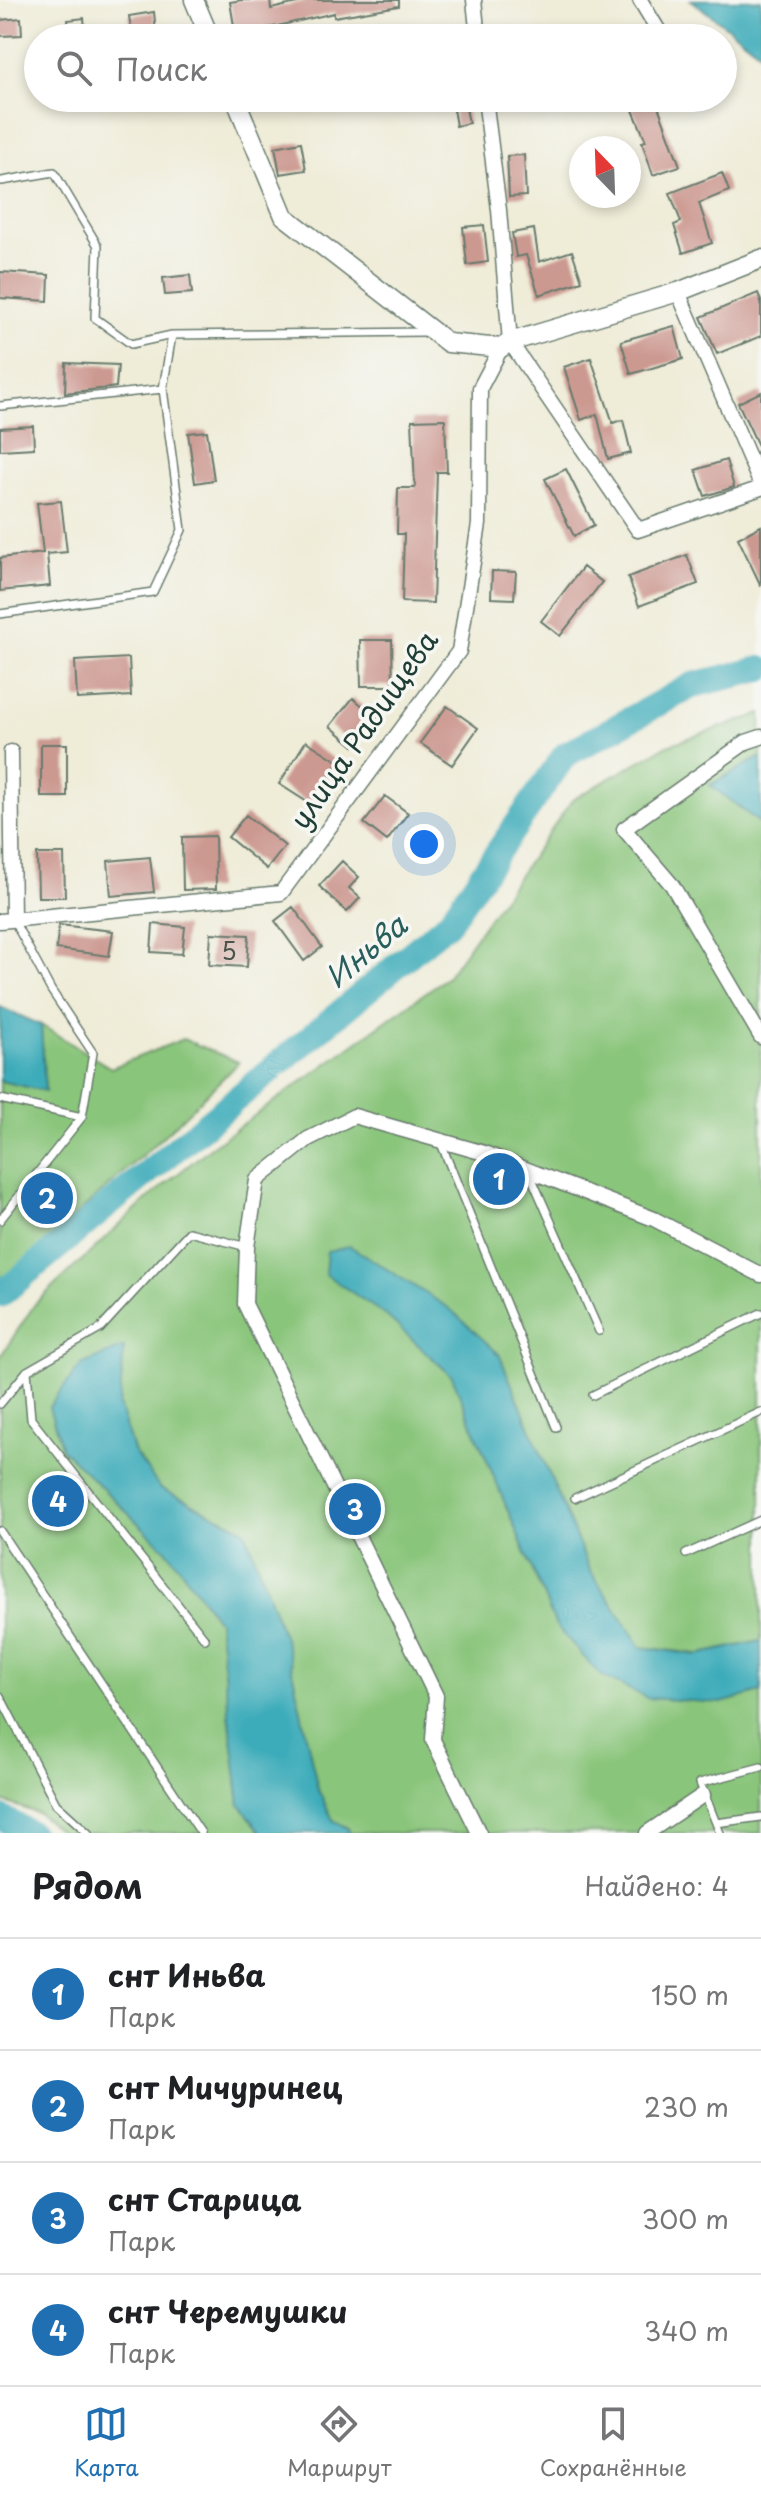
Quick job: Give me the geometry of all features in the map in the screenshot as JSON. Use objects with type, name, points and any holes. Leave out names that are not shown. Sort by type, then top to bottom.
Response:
[{"type":"street","points":[[194,0],[204,24]]},
{"type":"street","points":[[474,0],[477,24]]},
{"type":"street","points":[[640,0],[655,24]]},
{"type":"street","points":[[241,112],[284,216],[448,343],[505,345],[678,292],[761,259]]},
{"type":"street","points":[[487,112],[499,210],[505,345],[638,530],[761,486],[678,292]]},
{"type":"street","name":"улица Радищева","points":[[6,920],[281,893],[459,651],[479,524],[480,388],[505,345]]},
{"type":"street","points":[[761,737],[746,742],[624,829],[672,885],[761,1037]]},
{"type":"street","points":[[6,920],[11,752]]},
{"type":"street","points":[[479,1833],[433,1740],[436,1696],[245,1304],[247,1247],[257,1180],[308,1139],[354,1116],[484,1153],[654,1219],[761,1275]]},
{"type":"street","points":[[647,1833],[703,1795]]},
{"type":"lane","points":[[2,181],[54,172],[98,246],[95,318],[131,344],[172,335],[435,332]]},
{"type":"lane","points":[[0,614],[153,592],[182,530],[163,389],[172,335]]},
{"type":"lane","points":[[0,406],[163,389]]},
{"type":"lane","points":[[0,1220],[82,1117],[93,1053],[6,920]]},
{"type":"lane","points":[[0,1099],[82,1117]]},
{"type":"lane","points":[[440,1141],[556,1427]]},
{"type":"lane","points":[[528,1170],[599,1331]]},
{"type":"lane","points":[[0,1404],[27,1371],[100,1329],[189,1232],[247,1247]]},
{"type":"lane","points":[[593,1395],[761,1313]]},
{"type":"lane","points":[[27,1371],[31,1419],[205,1639]]},
{"type":"lane","points":[[575,1498],[761,1412]]},
{"type":"lane","points":[[686,1554],[761,1520]]},
{"type":"lane","points":[[0,1531],[201,1833]]},
{"type":"lane","points":[[0,1696],[56,1804],[88,1833]]},
{"type":"lane","points":[[720,1833],[700,1783],[761,1767]]},
{"type":"lane","points":[[716,1823],[761,1817]]},
{"type":"green space","points":[[761,714],[761,757],[710,785],[761,824],[761,1641],[700,1654],[641,1647],[589,1569],[499,1354],[325,1273],[388,1317],[452,1376],[556,1626],[721,1703],[761,1692],[761,1833],[350,1833],[348,1828],[333,1820],[318,1790],[287,1647],[245,1530],[160,1488],[133,1450],[119,1405],[124,1348],[81,1365],[49,1407],[62,1449],[170,1554],[218,1621],[240,1805],[262,1833],[62,1833],[39,1814],[0,1800],[0,1357],[35,1304],[152,1195],[211,1147],[447,977],[572,800],[668,745]]},
{"type":"green space","points":[[41,1025],[111,1068],[183,1039],[239,1062],[170,1130],[0,1284],[0,1081],[45,1090]]},
{"type":"water","points":[[691,0],[761,0],[761,53],[737,35],[737,24],[723,24]]},
{"type":"water","points":[[761,757],[761,824],[710,785]]},
{"type":"water","points":[[0,1007],[41,1025],[45,1091],[0,1081]]},
{"type":"water","points":[[350,1246],[449,1308],[499,1354],[589,1569],[641,1647],[697,1655],[761,1641],[761,1692],[721,1703],[647,1698],[600,1675],[556,1626],[452,1376],[388,1317],[325,1274],[327,1251]]},
{"type":"water","points":[[124,1347],[119,1405],[133,1451],[160,1488],[245,1530],[287,1647],[318,1790],[333,1820],[350,1833],[262,1833],[240,1805],[218,1621],[170,1554],[62,1449],[49,1407],[81,1365]]},
{"type":"building","points":[[270,0],[271,9],[310,0],[399,0],[399,6],[334,17],[334,13],[286,24],[234,24],[230,2]]},
{"type":"building","points":[[154,12],[155,24],[130,24],[129,16]]},
{"type":"building","points":[[21,18],[22,35],[0,36],[0,20]]},
{"type":"building","points":[[84,18],[85,24],[68,24],[68,20]]},
{"type":"building","points":[[454,112],[467,112],[469,123],[456,126]]},
{"type":"building","points":[[634,112],[660,112],[680,166],[653,175],[642,142],[646,141]]},
{"type":"building","points":[[301,142],[306,170],[280,174],[275,147]]},
{"type":"building","points":[[524,155],[526,196],[509,197],[507,156]]},
{"type":"building","points":[[722,173],[729,191],[699,203],[712,243],[683,253],[674,225],[681,222],[670,193]]},
{"type":"building","points":[[484,225],[488,262],[467,265],[463,227]]},
{"type":"building","points":[[534,229],[539,262],[572,251],[582,281],[539,295],[526,255],[516,257],[512,233]]},
{"type":"building","points":[[0,272],[49,275],[48,301],[0,298]]},
{"type":"building","points":[[190,275],[192,293],[165,295],[163,278]]},
{"type":"building","points":[[758,293],[761,301],[761,336],[717,354],[701,317]]},
{"type":"building","points":[[674,326],[683,359],[631,374],[621,341]]},
{"type":"building","points":[[591,358],[613,423],[623,420],[631,453],[608,459],[597,414],[581,420],[564,367]]},
{"type":"building","points":[[66,363],[118,365],[116,387],[65,393]]},
{"type":"building","points":[[761,392],[761,452],[738,403]]},
{"type":"building","points":[[445,419],[447,472],[437,472],[433,603],[402,602],[404,534],[397,534],[398,488],[415,488],[412,420]]},
{"type":"building","points":[[33,426],[34,448],[0,450],[0,428]]},
{"type":"building","points":[[207,431],[214,480],[195,483],[188,433]]},
{"type":"building","points":[[726,460],[734,487],[705,496],[696,470]]},
{"type":"building","points":[[566,469],[594,525],[574,536],[545,479]]},
{"type":"building","points":[[61,501],[67,552],[47,554],[50,586],[0,591],[0,558],[43,553],[37,503]]},
{"type":"building","points":[[761,526],[761,586],[738,538]]},
{"type":"building","points":[[687,555],[698,584],[639,606],[628,577]]},
{"type":"building","points":[[583,567],[602,582],[560,636],[541,621]]},
{"type":"building","points":[[492,571],[516,572],[514,599],[491,598]]},
{"type":"building","points":[[360,640],[392,640],[393,686],[361,686]]},
{"type":"building","points":[[129,658],[131,696],[77,699],[75,661]]},
{"type":"building","points":[[353,698],[377,718],[354,746],[330,726]]},
{"type":"building","points":[[447,706],[478,728],[452,765],[420,743]]},
{"type":"building","points":[[306,741],[339,762],[312,805],[279,784]]},
{"type":"building","points":[[41,744],[67,744],[67,797],[41,797]]},
{"type":"building","points":[[385,796],[408,813],[387,841],[364,823]]},
{"type":"building","points":[[246,815],[285,846],[267,869],[228,837]]},
{"type":"building","points":[[215,836],[216,889],[183,890],[182,837]]},
{"type":"building","points":[[37,854],[64,854],[65,897],[38,897]]},
{"type":"building","points":[[150,857],[154,892],[111,896],[108,861]]},
{"type":"building","points":[[342,861],[359,877],[349,888],[360,898],[347,912],[319,886]]},
{"type":"building","points":[[293,907],[322,947],[304,961],[275,921]]},
{"type":"building","points":[[153,924],[185,927],[182,954],[151,952]]},
{"type":"building","points":[[59,925],[113,931],[109,956],[56,949]]},
{"type":"building","points":[[211,933],[249,935],[247,967],[209,965]]},
{"type":"waterway","name":"Иньва","points":[[0,1295],[449,922],[565,755],[693,685],[761,669]]},
{"type":"waterway","name":"Иньва","points":[[0,1817],[30,1833]]},
{"type":"place","name":"снт Иньва","points":[[499,1179]]},
{"type":"place","name":"снт Мичуринец","points":[[47,1198]]},
{"type":"place","name":"снт Черемушки","points":[[58,1501]]},
{"type":"place","name":"снт Старица","points":[[355,1509]]}]
